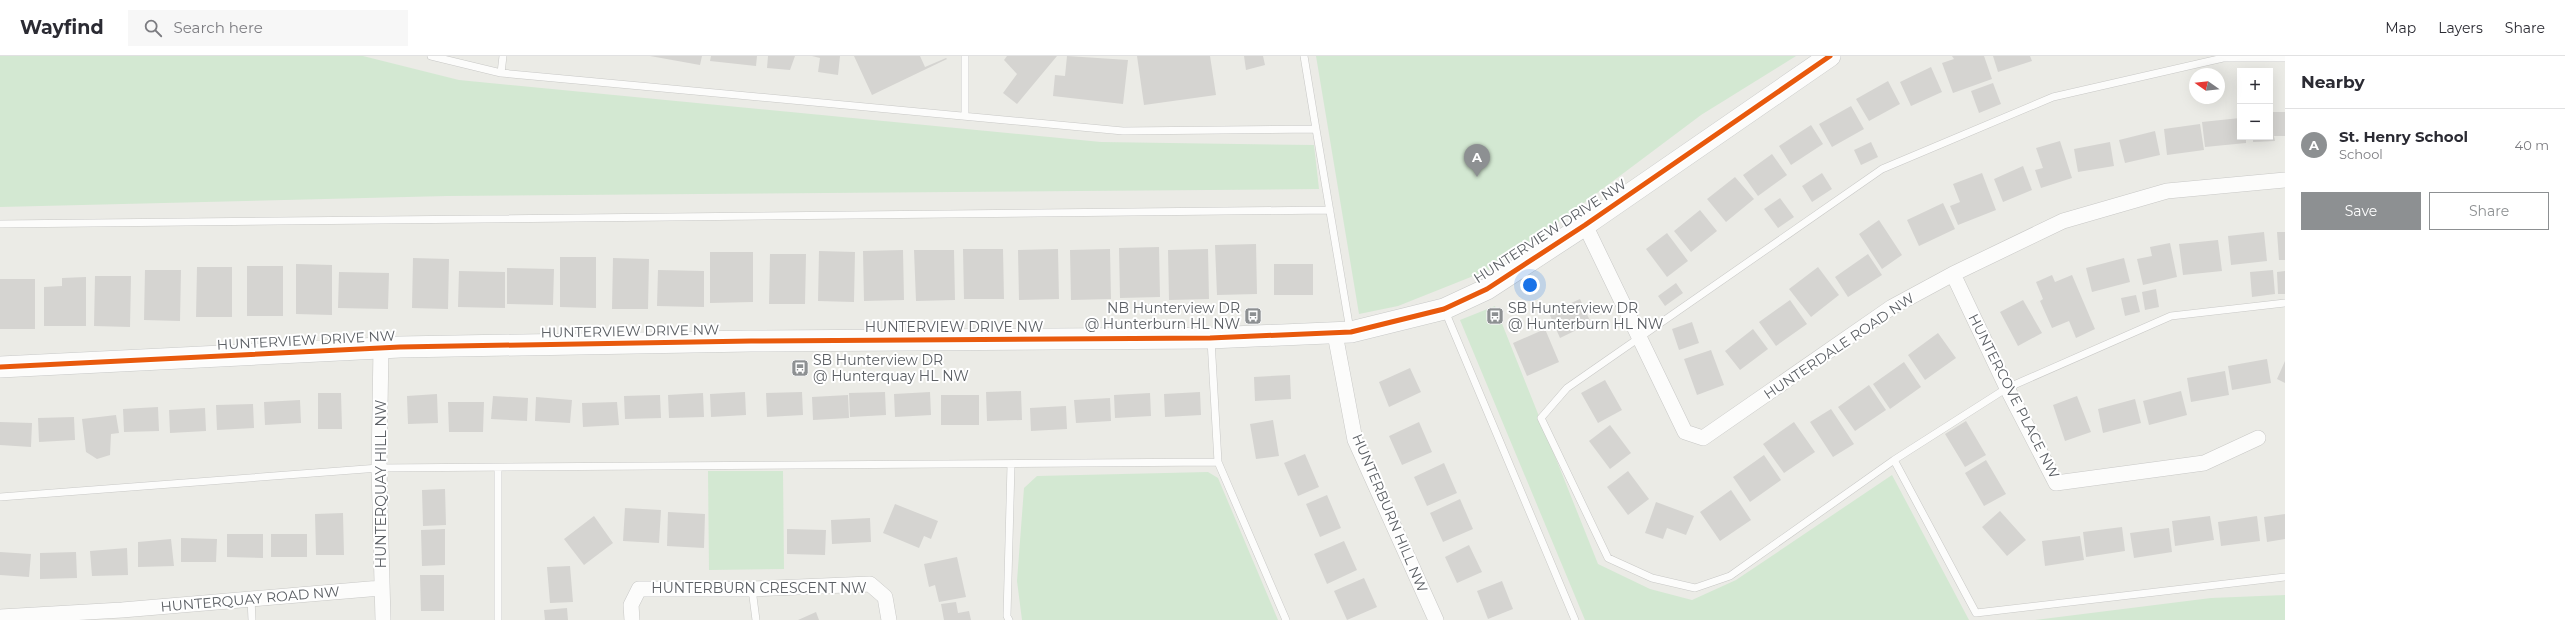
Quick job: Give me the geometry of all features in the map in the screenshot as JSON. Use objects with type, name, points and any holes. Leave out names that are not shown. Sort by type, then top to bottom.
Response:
[{"type":"street","name":"HUNTERVIEW DRIVE NW","points":[[0,368],[381,348],[759,341],[1210,338],[1343,333],[1444,309],[1487,289],[1586,225],[1830,56]]},
{"type":"street","name":"HUNTERDALE ROAD NW","points":[[1586,225],[1641,336],[1685,432],[1703,438],[1892,307],[1953,274],[2063,221],[2174,190],[2285,180]]},
{"type":"street","name":"HUNTERCOVE PLACE NW","points":[[1953,274],[2007,388],[2056,483],[2204,463],[2258,438]]},
{"type":"street","name":"HUNTERBURN HILL NW","points":[[1343,333],[1355,440],[1436,620]]},
{"type":"street","name":"HUNTERQUAY HILL NW","points":[[381,348],[379,468],[383,620]]},
{"type":"street","name":"HUNTERBURN CRESCENT NW","points":[[632,620],[631,605],[639,589],[752,589],[870,584],[885,597],[889,620]]},
{"type":"street","name":"HUNTERQUAY ROAD NW","points":[[0,616],[122,615],[251,599],[381,588]]},
{"type":"lane","points":[[431,56],[501,73],[1123,131],[1316,129]]},
{"type":"lane","points":[[501,73],[503,56]]},
{"type":"lane","points":[[965,56],[965,116]]},
{"type":"lane","points":[[1304,56],[1330,210],[1343,333]]},
{"type":"lane","points":[[2285,58],[2223,58],[2053,97],[1882,169],[1567,388],[1541,418],[1608,558],[1652,578],[1695,588],[1730,576],[1894,460],[2007,388],[2171,316],[2285,303]]},
{"type":"lane","points":[[0,224],[1330,210]]},
{"type":"lane","points":[[1444,309],[1575,620]]},
{"type":"lane","points":[[1210,338],[1218,462],[1286,620]]},
{"type":"lane","points":[[1894,460],[1976,613],[2285,577]]},
{"type":"lane","points":[[0,496],[379,468],[1011,465],[1218,462]]},
{"type":"lane","points":[[1009,620],[1007,616],[1011,465]]},
{"type":"lane","points":[[498,468],[498,620]]},
{"type":"lane","points":[[752,589],[756,620]]},
{"type":"lane","points":[[251,599],[252,620]]},
{"type":"green space","points":[[0,56],[363,56],[459,80],[1101,142],[1314,145],[1319,189],[447,196],[0,207]]},
{"type":"green space","points":[[1316,56],[1796,56],[1701,115],[1537,238],[1491,269],[1398,306],[1359,314]]},
{"type":"green space","points":[[1495,306],[1598,564],[1650,589],[1692,600],[1736,580],[1892,475],[1969,620],[1585,620],[1460,320]]},
{"type":"green space","points":[[708,471],[783,471],[784,569],[709,570]]},
{"type":"green space","points":[[1208,472],[1218,478],[1278,620],[1022,620],[1017,581],[1024,488],[1037,476]]},
{"type":"green space","points":[[2285,595],[2285,620],[2035,620],[2211,598]]},
{"type":"building","points":[[650,56],[702,56],[700,65]]},
{"type":"building","points":[[711,56],[757,56],[756,66],[710,61]]},
{"type":"building","points":[[768,56],[795,56],[790,70],[767,68]]},
{"type":"building","points":[[812,56],[840,56],[838,75],[818,72],[820,58]]},
{"type":"building","points":[[854,56],[920,56],[925,67],[946,58],[947,59],[872,95]]},
{"type":"building","points":[[1007,56],[1057,56],[1017,104],[1003,93],[1017,74],[1004,60]]},
{"type":"building","points":[[1067,56],[1128,60],[1123,104],[1053,96],[1055,75],[1065,76]]},
{"type":"building","points":[[1137,56],[1210,56],[1216,95],[1144,105]]},
{"type":"building","points":[[1244,56],[1263,56],[1265,65],[1246,70]]},
{"type":"building","points":[[1952,56],[1984,56],[1992,79],[1953,93],[1942,63],[1954,59]]},
{"type":"building","points":[[1993,56],[2030,56],[2032,61],[1998,72]]},
{"type":"building","points":[[1931,67],[1942,92],[1911,106],[1900,82]]},
{"type":"building","points":[[1888,81],[1900,104],[1869,121],[1856,99]]},
{"type":"building","points":[[1993,83],[2001,104],[1979,113],[1971,91]]},
{"type":"building","points":[[1851,106],[1864,129],[1832,147],[1819,124]]},
{"type":"building","points":[[2273,112],[2285,112],[2285,136],[2274,136],[2275,141],[2253,142],[2253,140],[2273,140]]},
{"type":"building","points":[[2237,118],[2237,140],[2246,140],[2246,143],[2205,147],[2202,122]]},
{"type":"building","points":[[2200,124],[2204,150],[2167,155],[2164,129]]},
{"type":"building","points":[[1811,125],[1823,144],[1791,165],[1779,146]]},
{"type":"building","points":[[2155,131],[2160,155],[2125,163],[2119,140]]},
{"type":"building","points":[[2060,141],[2072,178],[2041,188],[2035,170],[2043,168],[2036,148]]},
{"type":"building","points":[[1871,142],[1878,157],[1861,165],[1854,150]]},
{"type":"building","points":[[2110,142],[2114,166],[2078,172],[2074,149]]},
{"type":"building","points":[[1772,154],[1787,175],[1758,196],[1743,175]]},
{"type":"building","points":[[2023,166],[2032,190],[2003,202],[1994,179]]},
{"type":"building","points":[[1822,173],[1832,189],[1812,202],[1802,186]]},
{"type":"building","points":[[1982,173],[1996,210],[1958,225],[1950,206],[1960,202],[1953,184]]},
{"type":"building","points":[[1735,177],[1754,199],[1726,222],[1707,199]]},
{"type":"building","points":[[1780,198],[1794,217],[1778,228],[1764,209]]},
{"type":"building","points":[[1943,203],[1955,229],[1919,246],[1907,220]]},
{"type":"building","points":[[1700,210],[1717,231],[1691,252],[1674,231]]},
{"type":"building","points":[[1879,220],[1902,255],[1882,269],[1859,234]]},
{"type":"building","points":[[2264,232],[2267,261],[2231,265],[2228,236]]},
{"type":"building","points":[[2277,232],[2285,232],[2285,260],[2279,260]]},
{"type":"building","points":[[1667,233],[1688,261],[1667,277],[1646,249]]},
{"type":"building","points":[[2218,240],[2222,271],[2183,275],[2179,244]]},
{"type":"building","points":[[2170,243],[2177,277],[2143,285],[2137,259],[2152,256],[2150,247]]},
{"type":"building","points":[[1256,244],[1257,294],[1217,295],[1215,245]]},
{"type":"building","points":[[1159,247],[1160,297],[1120,298],[1119,248]]},
{"type":"building","points":[[963,249],[1003,249],[1004,299],[964,299]]},
{"type":"building","points":[[1058,249],[1059,299],[1019,300],[1018,250]]},
{"type":"building","points":[[1110,249],[1111,299],[1071,300],[1070,250]]},
{"type":"building","points":[[1208,249],[1209,299],[1169,300],[1168,250]]},
{"type":"building","points":[[903,250],[904,300],[864,301],[863,251]]},
{"type":"building","points":[[914,250],[954,250],[955,300],[916,301]]},
{"type":"building","points":[[819,251],[855,252],[854,302],[818,301]]},
{"type":"building","points":[[710,252],[753,252],[753,302],[710,303]]},
{"type":"building","points":[[770,254],[806,254],[805,304],[769,304]]},
{"type":"building","points":[[1868,254],[1882,275],[1848,297],[1835,277]]},
{"type":"building","points":[[560,257],[596,257],[596,308],[560,307]]},
{"type":"building","points":[[413,258],[449,259],[448,309],[412,308]]},
{"type":"building","points":[[613,258],[649,259],[648,309],[612,309]]},
{"type":"building","points":[[2124,258],[2130,282],[2092,292],[2086,268]]},
{"type":"building","points":[[296,264],[332,265],[332,315],[296,314]]},
{"type":"building","points":[[1274,264],[1313,264],[1313,295],[1274,295]]},
{"type":"building","points":[[247,266],[283,266],[283,316],[247,316]]},
{"type":"building","points":[[197,267],[232,267],[232,317],[196,317]]},
{"type":"building","points":[[1818,267],[1839,295],[1811,317],[1789,289]]},
{"type":"building","points":[[507,268],[554,269],[553,305],[507,304]]},
{"type":"building","points":[[145,270],[181,270],[180,321],[144,320]]},
{"type":"building","points":[[658,270],[704,271],[704,307],[657,306]]},
{"type":"building","points":[[2273,270],[2275,294],[2252,297],[2250,272]]},
{"type":"building","points":[[459,271],[505,272],[505,308],[458,307]]},
{"type":"building","points":[[2285,271],[2285,294],[2278,294],[2277,272]]},
{"type":"building","points":[[339,272],[389,273],[388,309],[338,308]]},
{"type":"building","points":[[2052,275],[2055,282],[2072,275],[2095,329],[2076,338],[2069,321],[2052,328],[2040,301],[2043,299],[2036,282]]},
{"type":"building","points":[[95,276],[131,276],[130,327],[94,326]]},
{"type":"building","points":[[86,277],[86,326],[44,326],[44,287],[62,286],[62,278]]},
{"type":"building","points":[[0,279],[35,279],[35,329],[0,329]]},
{"type":"building","points":[[1676,283],[1683,293],[1665,306],[1658,296]]},
{"type":"building","points":[[2156,289],[2159,307],[2145,310],[2142,292]]},
{"type":"building","points":[[2136,295],[2140,312],[2125,316],[2121,298]]},
{"type":"building","points":[[1580,299],[1591,323],[1560,338],[1549,313]]},
{"type":"building","points":[[1790,300],[1807,324],[1776,346],[1759,322]]},
{"type":"building","points":[[2023,300],[2042,333],[2018,346],[2000,312]]},
{"type":"building","points":[[1692,322],[1699,343],[1679,350],[1672,329]]},
{"type":"building","points":[[1545,329],[1559,362],[1527,376],[1513,343]]},
{"type":"building","points":[[1753,329],[1768,349],[1740,370],[1725,351]]},
{"type":"building","points":[[1938,333],[1956,358],[1925,380],[1908,355]]},
{"type":"building","points":[[1711,350],[1724,385],[1697,395],[1684,359]]},
{"type":"building","points":[[2267,359],[2271,383],[2232,390],[2228,366]]},
{"type":"building","points":[[2285,361],[2285,383],[2277,379]]},
{"type":"building","points":[[1904,362],[1921,387],[1890,409],[1873,384]]},
{"type":"building","points":[[1410,368],[1421,392],[1389,407],[1379,382]]},
{"type":"building","points":[[2225,371],[2229,395],[2191,402],[2187,378]]},
{"type":"building","points":[[1290,375],[1291,399],[1255,401],[1254,377]]},
{"type":"building","points":[[1605,380],[1622,410],[1598,423],[1581,393]]},
{"type":"building","points":[[1869,385],[1886,410],[1855,431],[1838,407]]},
{"type":"building","points":[[1021,391],[1022,420],[987,421],[986,392]]},
{"type":"building","points":[[2181,391],[2187,415],[2149,425],[2143,401]]},
{"type":"building","points":[[745,392],[746,415],[711,417],[710,394]]},
{"type":"building","points":[[802,392],[803,415],[767,417],[766,393]]},
{"type":"building","points":[[885,392],[886,415],[850,417],[849,393]]},
{"type":"building","points":[[930,392],[931,415],[895,417],[894,394]]},
{"type":"building","points":[[1200,392],[1201,415],[1165,417],[1164,394]]},
{"type":"building","points":[[318,393],[341,393],[342,429],[318,429]]},
{"type":"building","points":[[703,393],[704,417],[669,418],[668,395]]},
{"type":"building","points":[[1150,393],[1151,416],[1115,418],[1114,395]]},
{"type":"building","points":[[437,394],[438,423],[408,424],[407,396]]},
{"type":"building","points":[[660,395],[661,418],[625,419],[624,396]]},
{"type":"building","points":[[848,395],[849,418],[813,420],[812,397]]},
{"type":"building","points":[[941,395],[979,395],[979,425],[941,425]]},
{"type":"building","points":[[493,396],[528,398],[527,421],[491,419]]},
{"type":"building","points":[[2077,396],[2091,432],[2065,441],[2053,405]]},
{"type":"building","points":[[536,397],[572,400],[570,423],[535,421]]},
{"type":"building","points":[[1110,398],[1111,421],[1076,423],[1074,400]]},
{"type":"building","points":[[2135,399],[2141,423],[2103,433],[2098,409]]},
{"type":"building","points":[[300,400],[301,423],[265,425],[264,402]]},
{"type":"building","points":[[448,402],[484,402],[483,432],[449,432]]},
{"type":"building","points":[[617,402],[619,425],[583,427],[582,403]]},
{"type":"building","points":[[253,404],[254,428],[217,430],[216,405]]},
{"type":"building","points":[[1066,406],[1067,429],[1031,431],[1030,408]]},
{"type":"building","points":[[158,407],[159,431],[124,432],[123,409]]},
{"type":"building","points":[[205,408],[206,431],[170,433],[169,410]]},
{"type":"building","points":[[1831,409],[1854,444],[1833,457],[1810,422]]},
{"type":"building","points":[[116,415],[119,433],[111,434],[110,455],[97,459],[86,452],[82,419]]},
{"type":"building","points":[[74,417],[75,440],[39,442],[38,418]]},
{"type":"building","points":[[1273,420],[1279,456],[1256,459],[1250,424]]},
{"type":"building","points":[[1966,421],[1986,455],[1965,467],[1945,434]]},
{"type":"building","points":[[0,422],[32,423],[31,447],[0,445]]},
{"type":"building","points":[[1419,422],[1432,452],[1402,465],[1389,436]]},
{"type":"building","points":[[1794,422],[1815,452],[1784,473],[1763,444]]},
{"type":"building","points":[[1610,425],[1631,453],[1610,469],[1589,441]]},
{"type":"building","points":[[1305,454],[1319,487],[1298,496],[1284,463]]},
{"type":"building","points":[[1764,455],[1781,480],[1750,502],[1733,477]]},
{"type":"building","points":[[1986,460],[2006,494],[1984,506],[1965,473]]},
{"type":"building","points":[[1444,463],[1457,493],[1427,506],[1414,477]]},
{"type":"building","points":[[1628,471],[1649,499],[1628,515],[1607,487]]},
{"type":"building","points":[[445,489],[446,525],[423,526],[422,490]]},
{"type":"building","points":[[1731,490],[1751,520],[1720,541],[1700,512]]},
{"type":"building","points":[[1327,495],[1341,528],[1320,537],[1306,504]]},
{"type":"building","points":[[1460,499],[1473,529],[1443,542],[1430,513]]},
{"type":"building","points":[[1656,502],[1694,516],[1686,535],[1667,528],[1663,539],[1645,533]]},
{"type":"building","points":[[895,504],[938,521],[931,539],[924,536],[919,548],[883,533]]},
{"type":"building","points":[[625,508],[661,510],[659,543],[623,541]]},
{"type":"building","points":[[2000,511],[2026,540],[2007,556],[1982,527]]},
{"type":"building","points":[[668,512],[705,514],[704,548],[667,546]]},
{"type":"building","points":[[343,513],[344,555],[316,555],[315,514]]},
{"type":"building","points":[[2285,514],[2285,539],[2267,542],[2264,517]]},
{"type":"building","points":[[594,516],[613,543],[584,565],[564,539]]},
{"type":"building","points":[[2210,516],[2214,540],[2175,546],[2172,521]]},
{"type":"building","points":[[2257,516],[2260,541],[2221,546],[2218,522]]},
{"type":"building","points":[[870,518],[871,542],[832,544],[831,520]]},
{"type":"building","points":[[2122,527],[2125,551],[2086,557],[2083,532]]},
{"type":"building","points":[[2169,528],[2172,552],[2134,558],[2130,533]]},
{"type":"building","points":[[445,529],[445,565],[422,566],[421,530]]},
{"type":"building","points":[[787,529],[826,530],[825,555],[787,554]]},
{"type":"building","points":[[227,534],[263,534],[263,558],[227,557]]},
{"type":"building","points":[[271,534],[307,534],[307,557],[271,557]]},
{"type":"building","points":[[2080,536],[2084,560],[2045,566],[2042,541]]},
{"type":"building","points":[[181,538],[217,539],[216,562],[181,562]]},
{"type":"building","points":[[171,539],[174,566],[138,567],[138,542]]},
{"type":"building","points":[[1344,541],[1357,570],[1327,584],[1314,554]]},
{"type":"building","points":[[1469,545],[1482,572],[1457,583],[1445,557]]},
{"type":"building","points":[[127,548],[128,575],[92,576],[90,551]]},
{"type":"building","points":[[0,552],[31,554],[29,577],[0,575]]},
{"type":"building","points":[[76,552],[77,578],[40,579],[40,553]]},
{"type":"building","points":[[957,557],[966,597],[939,602],[935,585],[929,587],[924,564]]},
{"type":"building","points":[[570,566],[573,602],[550,603],[547,567]]},
{"type":"building","points":[[420,575],[444,575],[444,611],[421,611]]},
{"type":"building","points":[[1364,578],[1377,607],[1347,620],[1334,591]]},
{"type":"building","points":[[1502,581],[1513,609],[1488,619],[1477,591]]},
{"type":"building","points":[[956,602],[958,613],[969,611],[971,620],[944,620],[941,604]]},
{"type":"building","points":[[567,608],[568,620],[545,620],[544,610]]},
{"type":"building","points":[[816,612],[819,620],[798,620]]},
{"type":"cycle path","points":[[0,367],[400,347],[751,341],[1210,338],[1351,332],[1444,309],[1487,289],[1585,225],[1830,56]]},
{"type":"place","name":"St. Henry School","points":[[1477,177]]},
{"type":"place","name":"NB Hunterview DR @ Hunterburn HL NW","points":[[1253,316]]},
{"type":"place","name":"SB Hunterview DR @ Hunterburn HL NW","points":[[1495,316]]},
{"type":"place","name":"SB Hunterview DR @ Hunterquay HL NW","points":[[800,368]]}]
